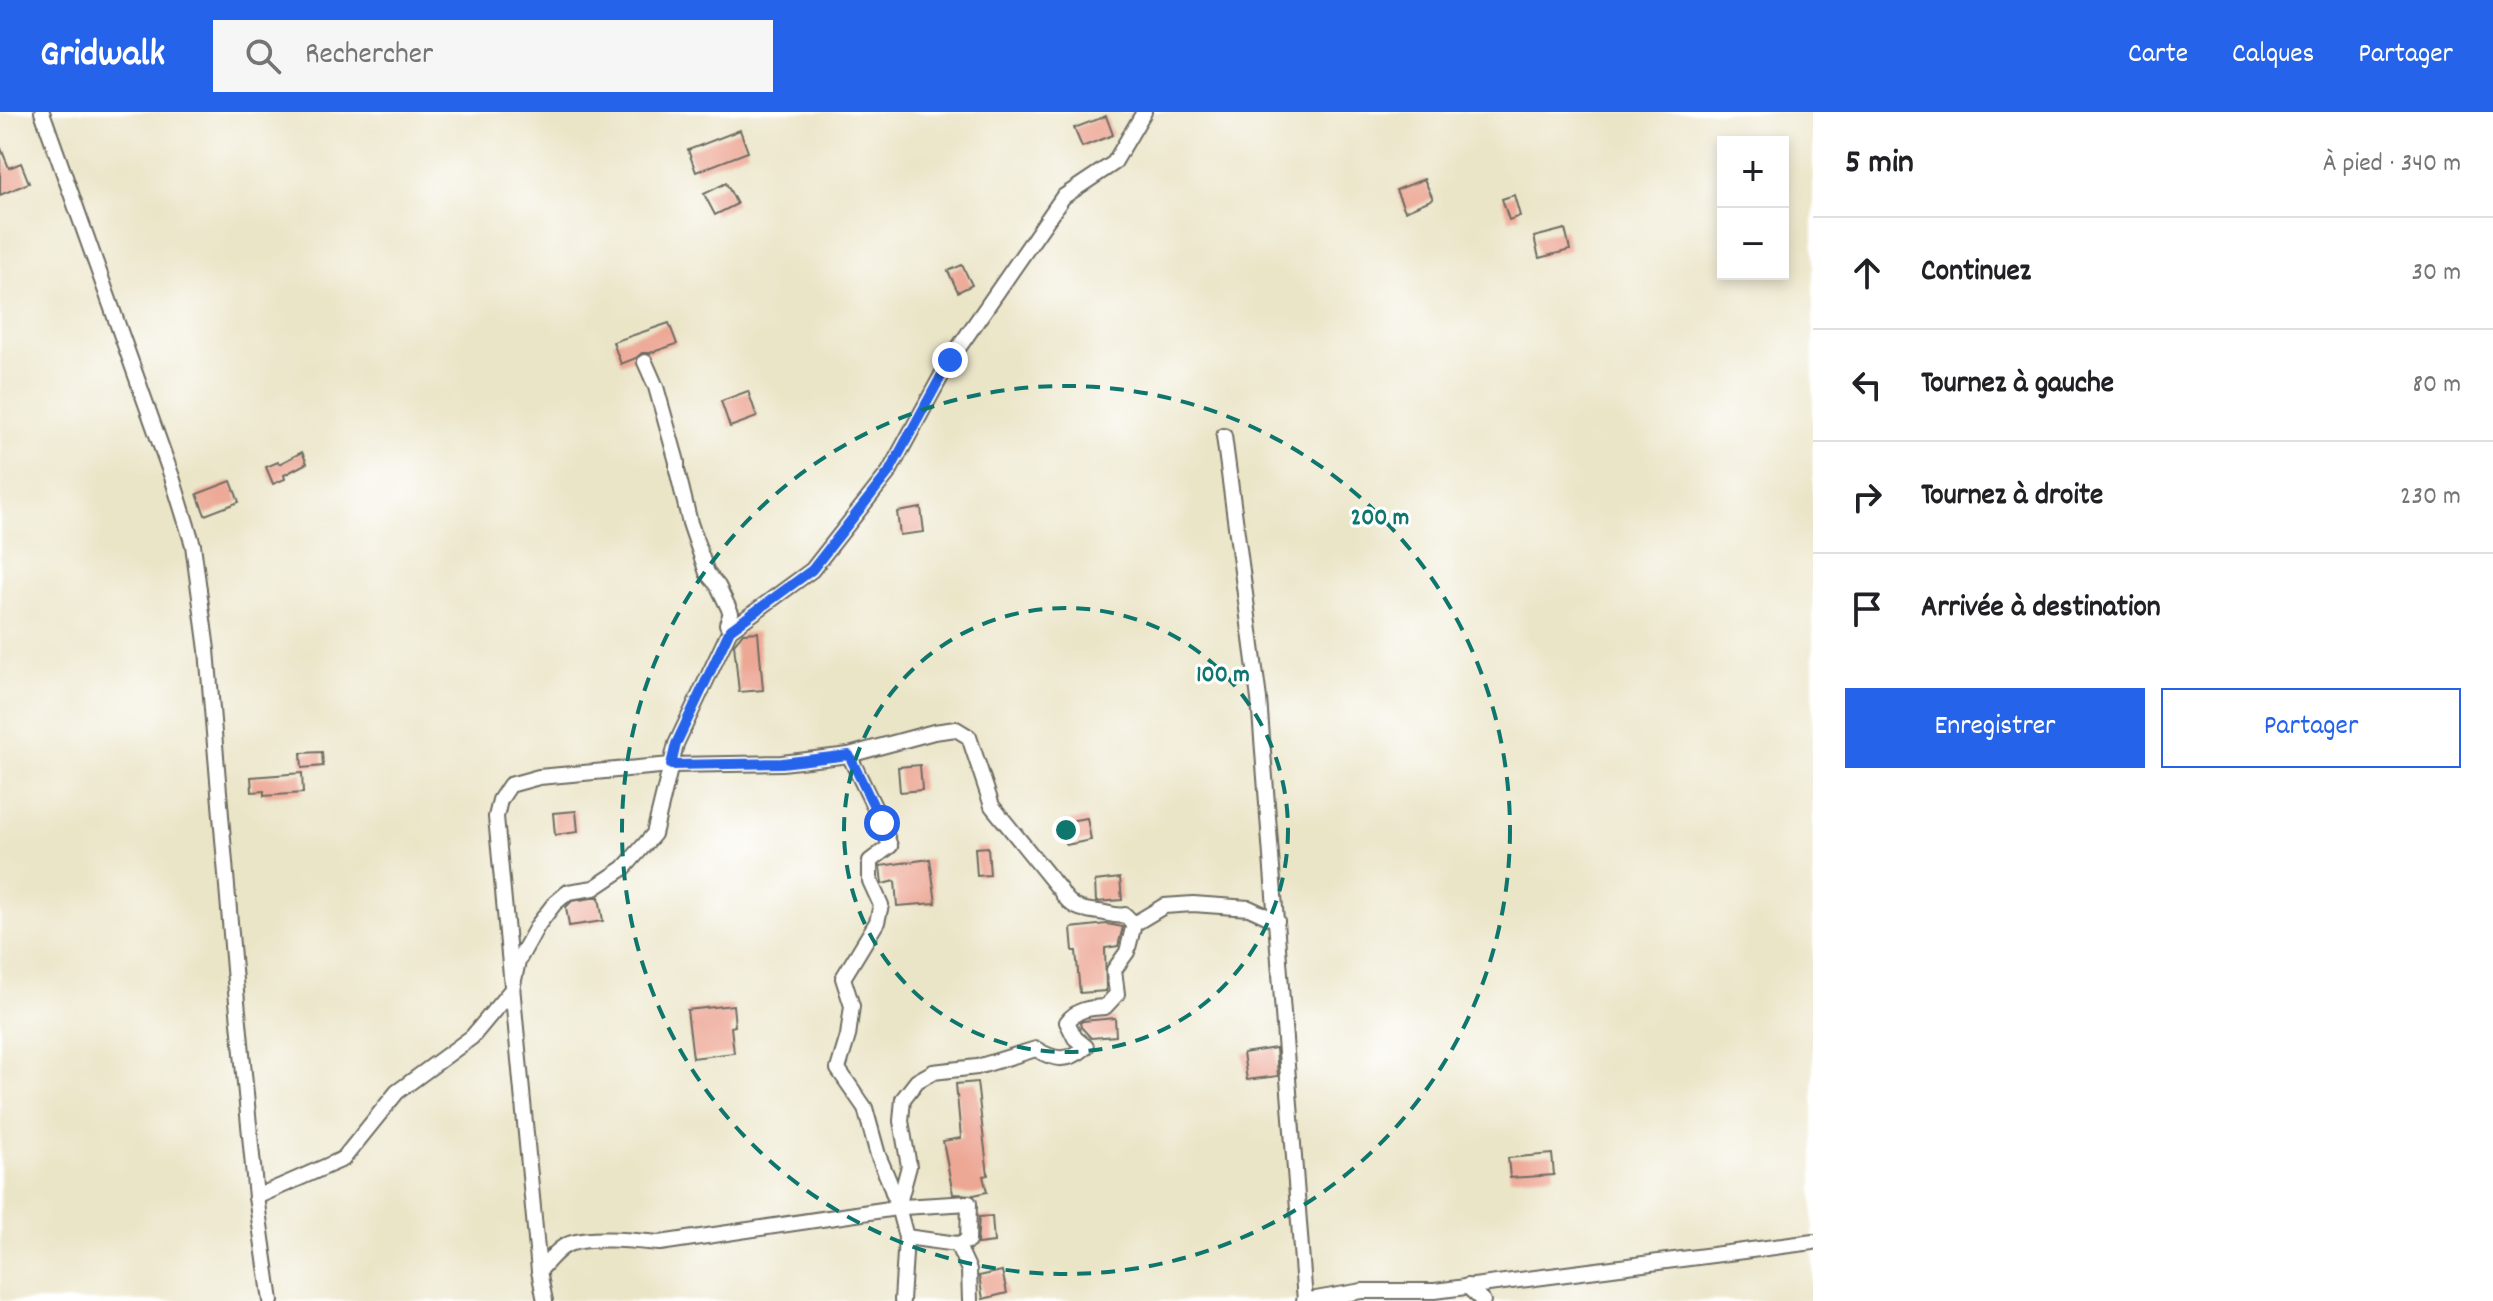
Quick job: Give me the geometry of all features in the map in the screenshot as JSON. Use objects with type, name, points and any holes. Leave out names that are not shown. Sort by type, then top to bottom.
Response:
[{"type":"street","points":[[42,112],[172,477],[193,545],[207,650],[256,1197],[271,1301]]},
{"type":"street","points":[[256,1197],[343,1159],[397,1092],[472,1037],[512,989],[518,961],[554,904],[568,892],[594,888],[624,868],[654,834],[676,744],[730,630],[812,570],[889,472],[950,360],[1063,197],[1114,163],[1144,112]]},
{"type":"street","points":[[645,362],[656,387],[696,542],[707,573],[718,586],[731,613],[727,624],[730,630]]},
{"type":"street","points":[[1224,436],[1259,699],[1305,1301],[1362,1291],[1435,1291],[1813,1242]]},
{"type":"street","points":[[545,1301],[539,1271],[496,817],[500,800],[510,785],[539,777],[671,765],[782,763],[849,755],[956,729],[969,737],[992,806],[1067,901],[1077,909],[1114,917],[1125,915],[1134,924]]},
{"type":"street","points":[[849,755],[890,846],[870,861],[870,881],[881,905],[877,922],[843,978],[852,1006],[848,1036],[838,1069],[865,1108],[878,1155],[898,1207],[906,1237],[902,1301]]},
{"type":"street","points":[[898,1207],[909,1166],[901,1121],[903,1099],[917,1081],[933,1072],[977,1067],[1036,1049],[1050,1058],[1073,1058],[1086,1047],[1075,1038],[1067,1022],[1074,1013],[1105,1007],[1117,994],[1114,970],[1127,952],[1134,924],[1164,906],[1193,904],[1249,908],[1277,921]]},
{"type":"street","points":[[539,1271],[570,1243],[619,1239],[660,1243],[898,1207],[969,1203],[968,1241],[957,1244],[906,1237]]},
{"type":"street","points":[[957,1244],[969,1270],[970,1301]]},
{"type":"street","points":[[1467,1286],[1483,1301]]},
{"type":"building","points":[[1106,116],[1113,135],[1082,147],[1074,128]]},
{"type":"building","points":[[740,130],[748,152],[696,172],[688,150]]},
{"type":"building","points":[[0,146],[9,168],[21,163],[29,183],[0,195]]},
{"type":"building","points":[[1424,179],[1433,199],[1405,211],[1396,190]]},
{"type":"building","points":[[726,183],[737,204],[715,215],[704,194]]},
{"type":"building","points":[[1514,195],[1520,216],[1509,220],[1502,199]]},
{"type":"building","points":[[1565,229],[1570,250],[1539,258],[1534,237]]},
{"type":"building","points":[[962,265],[972,285],[958,292],[948,271]]},
{"type":"building","points":[[669,323],[677,344],[642,353],[621,364],[613,342]]},
{"type":"building","points":[[748,391],[757,417],[730,427],[721,401]]},
{"type":"building","points":[[302,452],[307,463],[273,484],[266,467]]},
{"type":"building","points":[[231,481],[239,502],[205,515],[197,494]]},
{"type":"building","points":[[921,508],[924,532],[900,535],[897,512]]},
{"type":"building","points":[[758,632],[763,690],[739,692],[734,644],[743,633]]},
{"type":"building","points":[[322,752],[323,766],[302,768],[301,753]]},
{"type":"building","points":[[920,765],[922,790],[900,792],[898,767]]},
{"type":"building","points":[[302,773],[303,793],[264,796],[264,791],[252,792],[251,777]]},
{"type":"building","points":[[576,811],[578,832],[555,835],[553,813]]},
{"type":"building","points":[[1087,818],[1091,840],[1066,845],[1062,822]]},
{"type":"building","points":[[988,847],[990,875],[977,876],[975,848]]},
{"type":"building","points":[[930,859],[936,903],[897,906],[895,881],[882,884],[880,866]]},
{"type":"building","points":[[1120,878],[1122,900],[1096,902],[1095,881]]},
{"type":"building","points":[[599,897],[603,921],[569,926],[566,907],[572,901]]},
{"type":"building","points":[[1107,924],[1123,927],[1118,946],[1105,948],[1106,991],[1080,993],[1071,928]]},
{"type":"building","points":[[733,1005],[735,1026],[731,1027],[734,1053],[693,1058],[687,1010]]},
{"type":"building","points":[[1115,1018],[1116,1036],[1091,1038],[1080,1023],[1083,1021]]},
{"type":"building","points":[[1276,1048],[1278,1076],[1247,1080],[1243,1053]]},
{"type":"building","points":[[977,1082],[988,1175],[983,1176],[987,1192],[953,1194],[943,1141],[961,1138],[956,1084]]},
{"type":"building","points":[[1552,1154],[1554,1175],[1510,1178],[1508,1158]]},
{"type":"building","points":[[992,1216],[994,1242],[977,1244],[979,1217]]},
{"type":"building","points":[[1002,1271],[1007,1293],[983,1299],[979,1276]]},
{"type":"route","points":[[882,823],[849,755],[782,763],[671,765],[676,744],[730,630],[812,570],[889,472],[950,360]]}]
